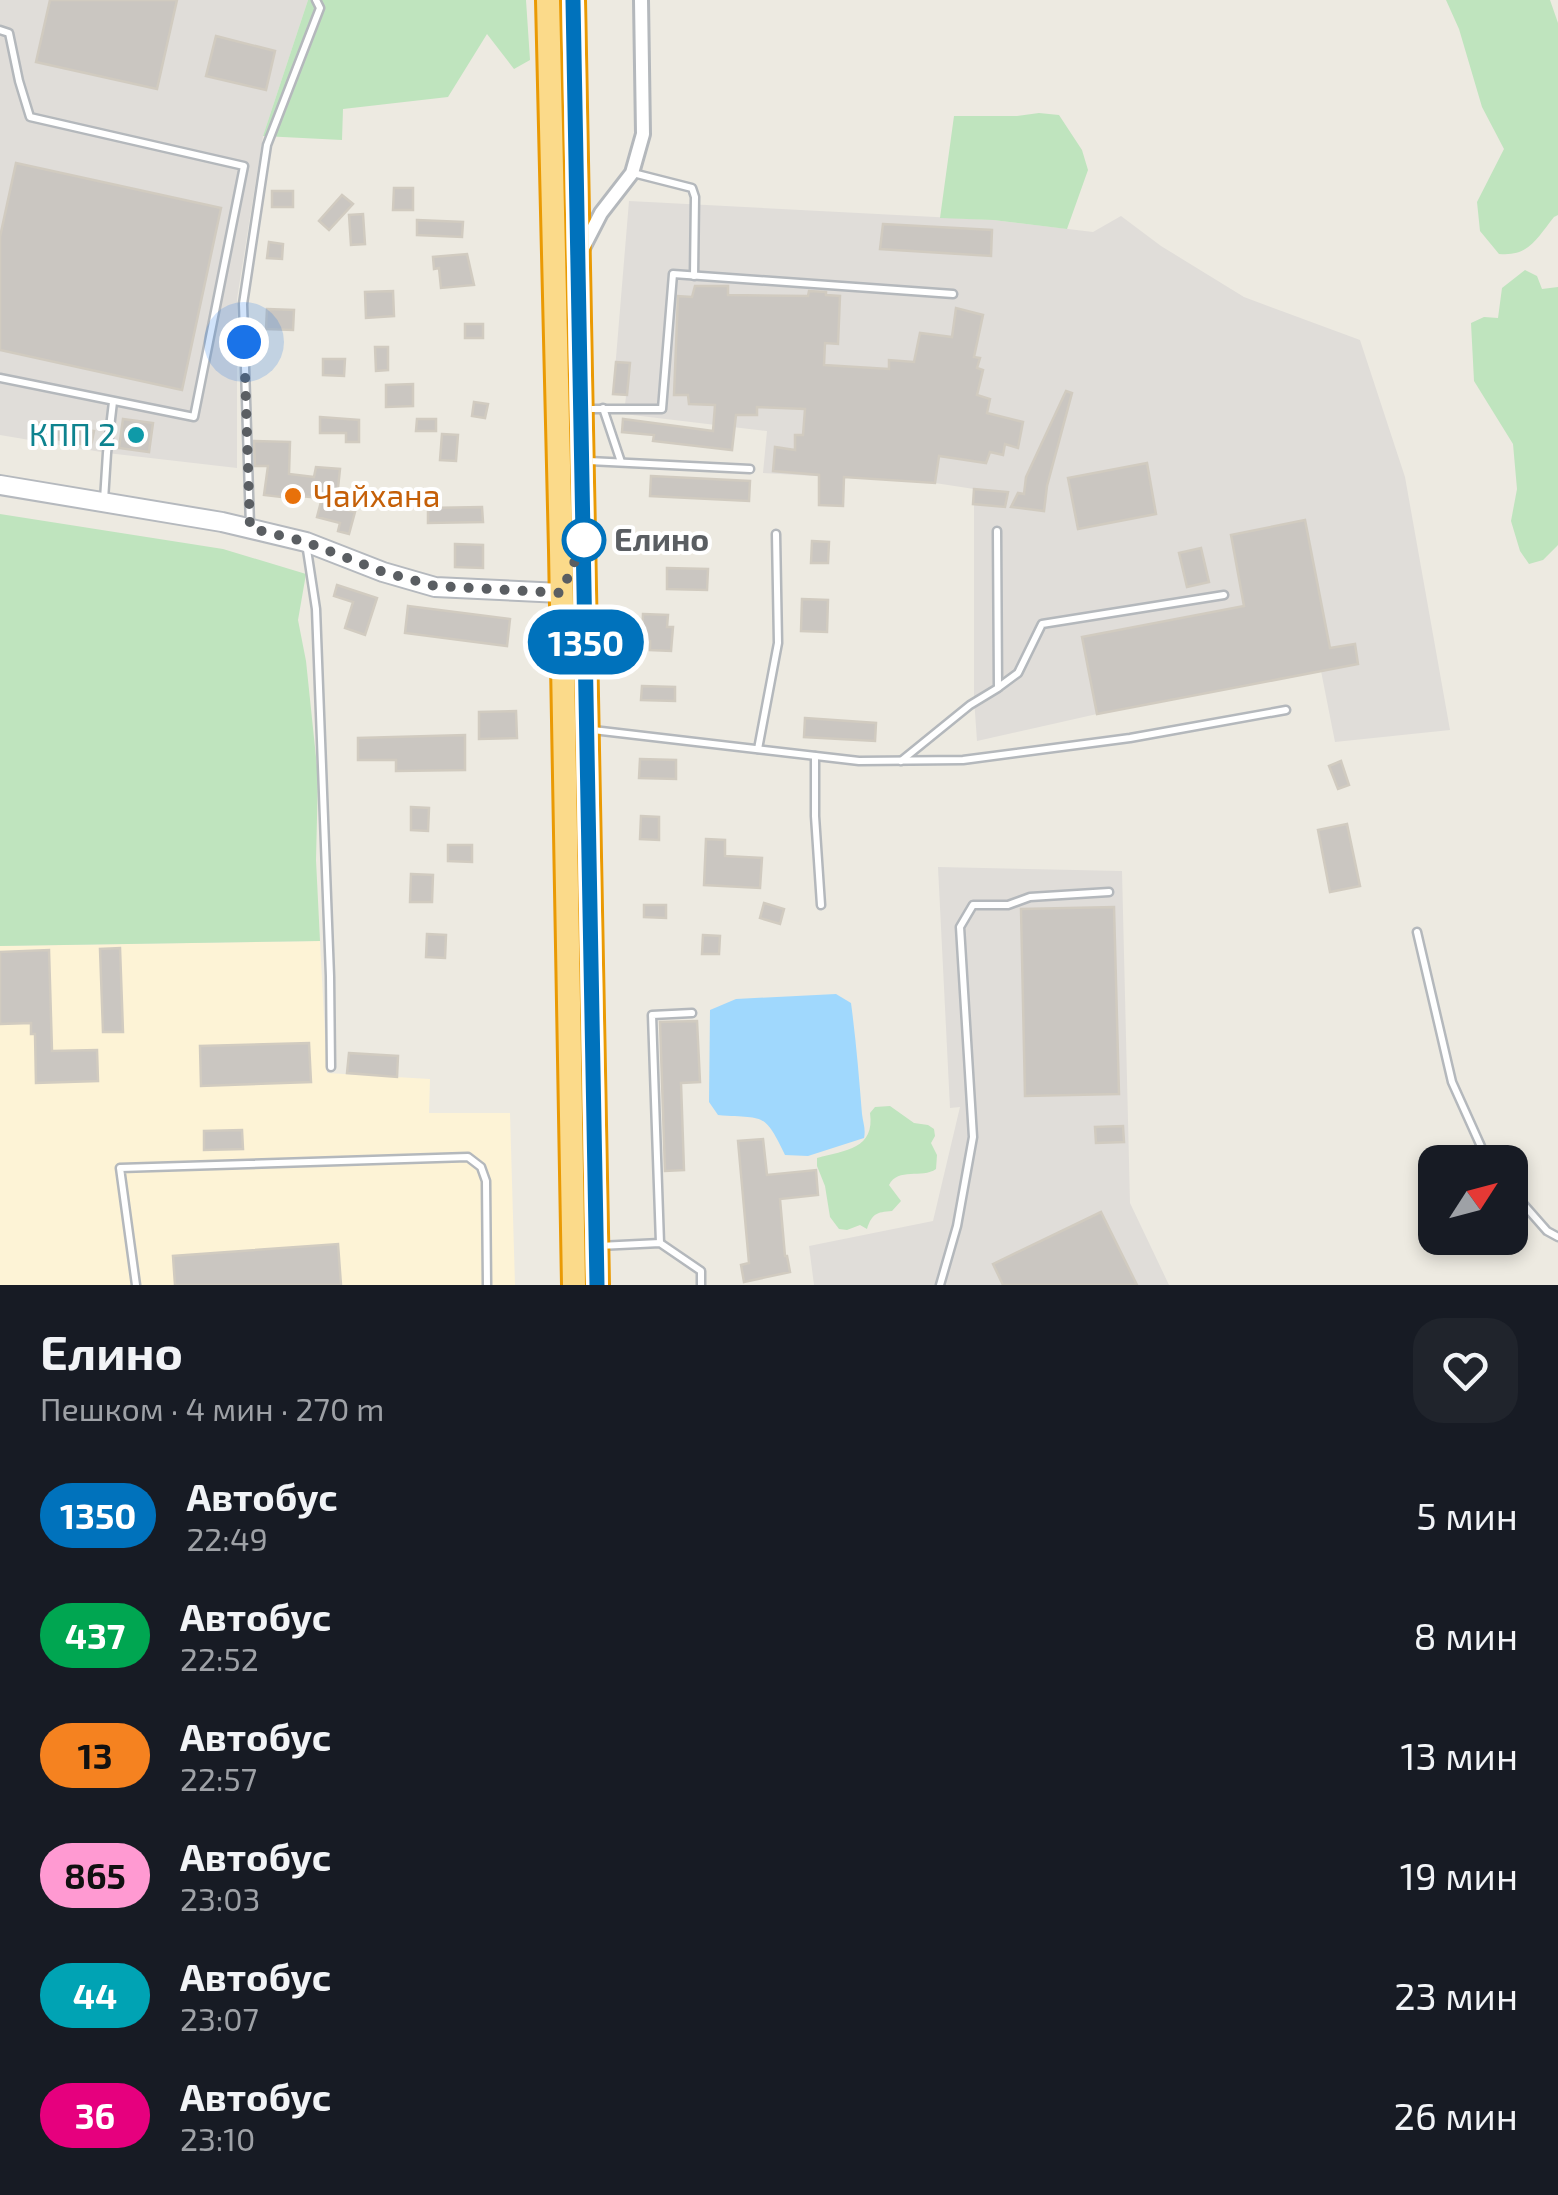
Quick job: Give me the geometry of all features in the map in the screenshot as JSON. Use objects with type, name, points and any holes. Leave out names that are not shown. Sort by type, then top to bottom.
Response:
[{"type":"highway","points":[[548,0],[574,1285]]},
{"type":"highway","points":[[573,0],[579,265],[592,409],[582,460],[596,1285]]},
{"type":"main road","points":[[0,485],[250,528],[306,542],[383,572],[435,586],[561,593]]},
{"type":"street","points":[[579,265],[600,212],[632,173],[643,134],[641,0]]},
{"type":"lane","points":[[250,528],[243,304],[267,146],[320,8],[316,0]]},
{"type":"lane","points":[[0,30],[9,33],[30,117],[244,166],[194,418],[0,378]]},
{"type":"lane","points":[[632,173],[692,188],[694,276]]},
{"type":"lane","points":[[621,462],[592,409],[662,409],[673,274],[953,294]]},
{"type":"lane","points":[[104,502],[113,402]]},
{"type":"lane","points":[[582,460],[750,469]]},
{"type":"lane","points":[[997,531],[998,688]]},
{"type":"lane","points":[[758,749],[778,643],[776,534]]},
{"type":"lane","points":[[306,542],[316,609],[331,1067]]},
{"type":"lane","points":[[901,761],[1018,672],[1042,624],[1224,595]]},
{"type":"lane","points":[[587,729],[859,761],[963,760],[1130,738],[1286,710]]},
{"type":"lane","points":[[815,756],[820,905]]},
{"type":"lane","points":[[940,1285],[957,1226],[973,1137],[960,926],[973,905],[1008,905],[1030,898],[1109,892]]},
{"type":"lane","points":[[1417,932],[1452,1082],[1480,1145]]},
{"type":"lane","points":[[660,1244],[652,1014],[692,1014]]},
{"type":"lane","points":[[136,1285],[120,1168],[468,1157],[481,1166],[486,1182],[488,1285]]},
{"type":"lane","points":[[1528,1209],[1547,1232],[1558,1237]]},
{"type":"lane","points":[[596,1246],[660,1244],[700,1271],[701,1285]]},
{"type":"shaded area","points":[[0,0],[308,0],[263,136],[237,299],[237,468],[107,453],[0,435]]},
{"type":"shaded area","points":[[629,201],[993,220],[1093,232],[1121,216],[1161,246],[1244,297],[1360,340],[1405,477],[1450,730],[1335,742],[1321,671],[977,741],[974,489],[935,483],[763,473],[767,431],[624,414],[626,396],[613,394]]},
{"type":"shaded area","points":[[938,867],[1122,871],[1130,1203],[1169,1285],[814,1285],[809,1246],[933,1221],[960,1107],[950,1108]]},
{"type":"shaded area","points":[[320,941],[327,1073],[430,1079],[429,1113],[510,1113],[515,1285],[0,1285],[0,946]]},
{"type":"green space","points":[[308,0],[526,0],[530,60],[514,69],[487,34],[448,97],[343,109],[342,140],[263,136]]},
{"type":"green space","points":[[1446,0],[1550,0],[1558,23],[1558,215],[1518,252],[1499,254],[1480,231],[1477,202],[1504,149],[1482,107],[1459,29]]},
{"type":"green space","points":[[1059,115],[1082,150],[1088,170],[1067,229],[940,218],[954,116]]},
{"type":"green space","points":[[1525,270],[1537,276],[1542,289],[1558,287],[1558,545],[1543,560],[1529,564],[1520,551],[1511,521],[1517,489],[1513,444],[1474,381],[1471,323],[1484,317],[1498,318],[1502,288]]},
{"type":"green space","points":[[0,514],[223,549],[306,574],[298,620],[318,776],[316,860],[320,941],[0,946]]},
{"type":"green space","points":[[890,1106],[914,1123],[934,1129],[931,1143],[937,1155],[936,1169],[893,1180],[889,1185],[901,1201],[892,1211],[875,1215],[867,1229],[860,1225],[839,1229],[830,1217],[817,1158],[856,1146],[868,1134],[870,1113],[875,1107]]},
{"type":"water","points":[[836,994],[851,1003],[864,1138],[808,1156],[785,1155],[761,1120],[718,1115],[709,1102],[710,1010],[736,999]]},
{"type":"building","points":[[50,0],[177,0],[157,89],[36,62]]},
{"type":"building","points":[[216,36],[275,51],[266,90],[206,76]]},
{"type":"building","points":[[16,163],[221,208],[182,390],[0,350],[0,237]]},
{"type":"building","points":[[394,188],[413,188],[413,210],[393,210]]},
{"type":"building","points":[[272,191],[293,191],[293,207],[272,207]]},
{"type":"building","points":[[342,195],[353,204],[329,230],[319,221]]},
{"type":"building","points":[[363,214],[365,244],[351,245],[349,215]]},
{"type":"building","points":[[417,220],[463,222],[462,237],[417,235]]},
{"type":"building","points":[[883,224],[992,230],[991,256],[880,249]]},
{"type":"building","points":[[269,242],[283,244],[282,259],[267,258]]},
{"type":"building","points":[[467,254],[474,285],[441,288],[439,268],[434,269],[433,257]]},
{"type":"building","points":[[695,286],[728,286],[728,295],[808,296],[809,291],[840,296],[838,344],[825,343],[824,365],[889,369],[889,360],[914,362],[920,333],[952,337],[956,308],[983,315],[974,357],[980,358],[977,368],[983,370],[977,395],[990,399],[987,413],[1023,422],[1018,448],[1005,444],[1003,455],[990,452],[986,463],[939,456],[935,483],[844,477],[843,506],[819,505],[819,475],[773,471],[775,447],[795,450],[795,435],[803,435],[805,409],[757,407],[757,415],[736,415],[732,450],[653,441],[654,435],[622,432],[623,419],[713,431],[715,405],[689,404],[688,395],[674,395],[678,296],[692,297]]},
{"type":"building","points":[[393,291],[394,316],[366,318],[365,292]]},
{"type":"building","points":[[267,309],[294,310],[293,330],[266,329]]},
{"type":"building","points":[[465,324],[483,324],[483,338],[465,338]]},
{"type":"building","points":[[375,347],[388,347],[388,370],[376,371]]},
{"type":"building","points":[[323,359],[345,359],[344,376],[323,375]]},
{"type":"building","points":[[616,362],[630,363],[627,395],[613,394]]},
{"type":"building","points":[[413,384],[413,406],[386,407],[386,385]]},
{"type":"building","points":[[1066,391],[1072,393],[1044,511],[1011,507],[1018,493],[1024,494],[1026,477]]},
{"type":"building","points":[[474,402],[488,404],[485,418],[472,416]]},
{"type":"building","points":[[320,417],[359,420],[359,442],[346,442],[346,433],[320,433]]},
{"type":"building","name":"КПП 2","points":[[123,419],[153,423],[149,452],[119,448]]},
{"type":"building","points":[[417,419],[436,419],[436,431],[416,431]]},
{"type":"building","points":[[34,422],[94,431],[91,446],[32,434]]},
{"type":"building","points":[[442,434],[458,435],[456,461],[440,460]]},
{"type":"building","points":[[254,441],[290,442],[289,474],[314,477],[316,467],[340,469],[336,507],[355,512],[349,534],[338,531],[340,523],[317,517],[322,498],[264,495],[268,466],[255,466]]},
{"type":"building","points":[[1147,463],[1156,514],[1078,529],[1068,478]]},
{"type":"building","points":[[651,476],[750,481],[749,501],[650,496]]},
{"type":"building","points":[[974,489],[1008,492],[1005,507],[973,504]]},
{"type":"building","points":[[482,507],[483,522],[428,523],[428,508]]},
{"type":"building","points":[[1305,520],[1330,648],[1355,644],[1358,664],[1097,714],[1082,637],[1244,606],[1231,535]]},
{"type":"building","points":[[812,541],[829,542],[828,563],[811,563]]},
{"type":"building","points":[[455,544],[483,545],[483,568],[455,567]]},
{"type":"building","points":[[1201,548],[1209,582],[1187,587],[1179,553]]},
{"type":"building","points":[[667,568],[708,569],[707,590],[667,589]]},
{"type":"building","points":[[337,585],[377,598],[365,635],[345,628],[353,602],[334,596]]},
{"type":"building","points":[[802,599],[828,600],[827,632],[801,631]]},
{"type":"building","points":[[408,606],[510,619],[507,646],[405,633]]},
{"type":"building","points":[[643,614],[668,615],[667,627],[673,627],[671,651],[650,650],[650,641],[642,640]]},
{"type":"building","points":[[642,686],[675,687],[675,701],[641,700]]},
{"type":"building","points":[[516,711],[517,738],[479,739],[479,712]]},
{"type":"building","points":[[805,718],[876,723],[875,741],[804,737]]},
{"type":"building","points":[[465,735],[465,770],[396,771],[396,760],[358,760],[358,738]]},
{"type":"building","points":[[640,759],[676,760],[676,779],[639,778]]},
{"type":"building","points":[[1341,761],[1349,785],[1338,789],[1329,766]]},
{"type":"building","points":[[411,807],[429,808],[428,831],[411,830]]},
{"type":"building","points":[[641,816],[659,817],[659,840],[640,839]]},
{"type":"building","points":[[1347,824],[1360,886],[1330,892],[1318,830]]},
{"type":"building","points":[[706,839],[725,840],[725,856],[762,858],[760,888],[704,885]]},
{"type":"building","points":[[448,845],[472,845],[472,862],[448,861]]},
{"type":"building","points":[[411,874],[433,875],[432,902],[410,902]]},
{"type":"building","points":[[764,903],[784,909],[780,924],[760,918]]},
{"type":"building","points":[[644,905],[666,905],[666,918],[644,917]]},
{"type":"building","points":[[1114,907],[1119,1094],[1025,1096],[1021,909]]},
{"type":"building","points":[[427,934],[446,935],[445,958],[426,957]]},
{"type":"building","points":[[703,935],[720,936],[719,954],[702,954]]},
{"type":"building","points":[[120,948],[123,1032],[103,1032],[100,949]]},
{"type":"building","points":[[49,950],[52,1051],[97,1050],[98,1081],[36,1083],[35,1034],[31,1034],[31,1023],[0,1024],[0,952]]},
{"type":"building","points":[[697,1021],[700,1082],[681,1083],[684,1170],[665,1171],[660,1022]]},
{"type":"building","points":[[309,1043],[311,1082],[201,1086],[200,1046]]},
{"type":"building","points":[[349,1053],[398,1056],[397,1077],[347,1073]]},
{"type":"building","points":[[1123,1126],[1124,1142],[1096,1143],[1095,1127]]},
{"type":"building","points":[[242,1130],[243,1149],[204,1150],[204,1131]]},
{"type":"building","points":[[763,1139],[767,1175],[816,1170],[818,1195],[780,1199],[790,1272],[744,1282],[741,1265],[749,1263],[738,1141]]},
{"type":"building","points":[[1101,1212],[1137,1285],[1003,1285],[993,1264]]},
{"type":"building","points":[[338,1244],[341,1285],[175,1285],[173,1256]]},
{"type":"bus line","name":"1350","points":[[573,0],[597,1285]]},
{"type":"place","name":"КПП 2","points":[[136,435]]},
{"type":"place","name":"Чайхана","points":[[293,496]]},
{"type":"place","name":"Елино","points":[[584,540]]},
{"type":"route","points":[[244,342],[250,528],[306,542],[383,572],[435,586],[491,591],[561,593],[584,540]]}]
